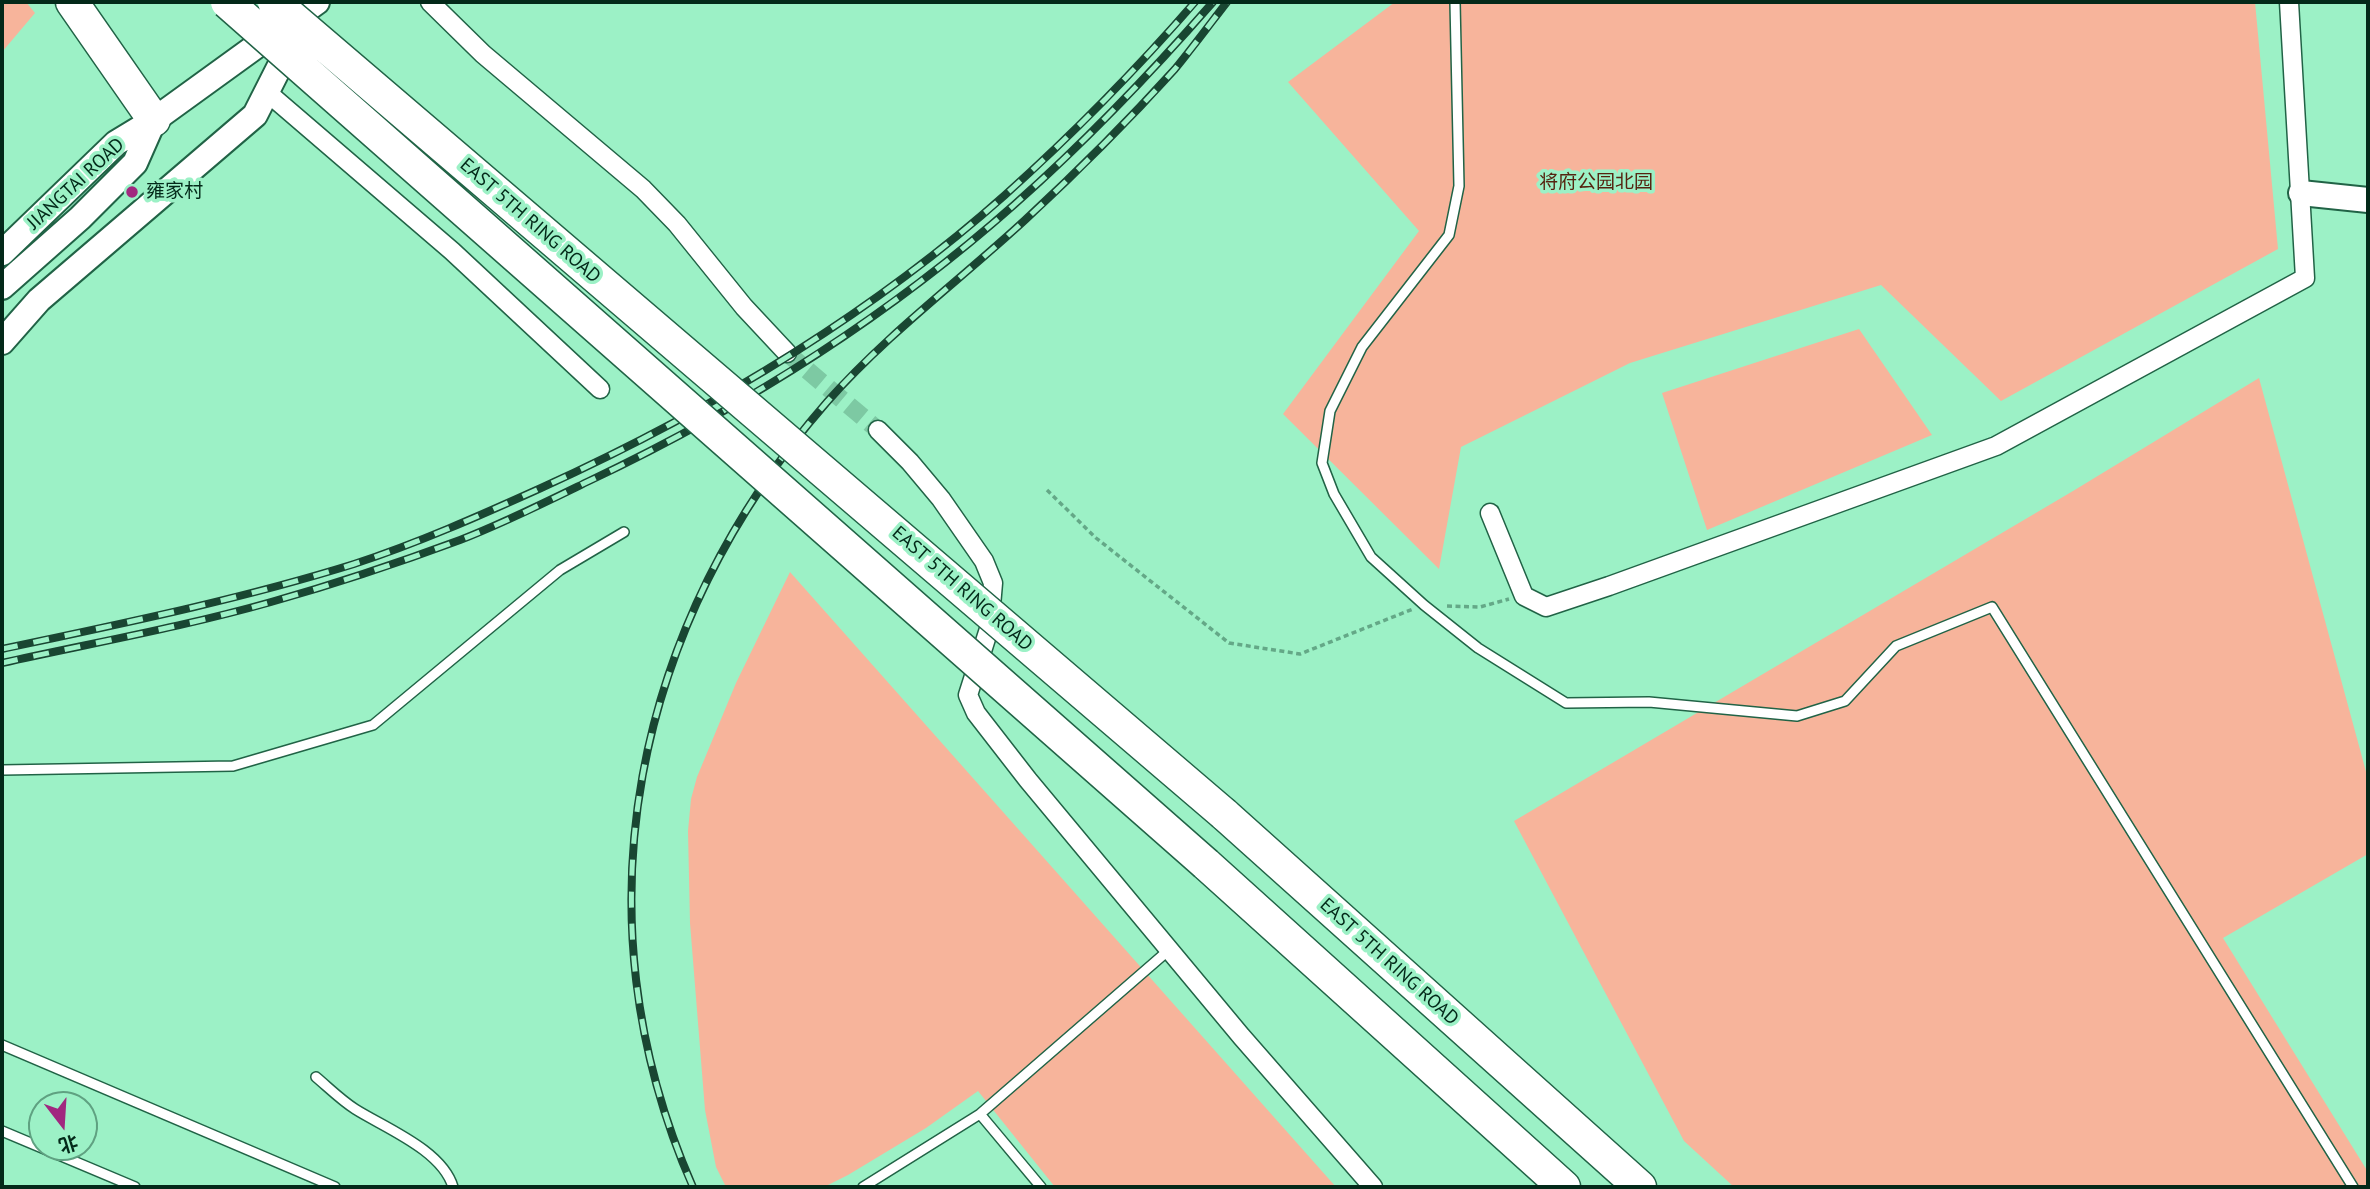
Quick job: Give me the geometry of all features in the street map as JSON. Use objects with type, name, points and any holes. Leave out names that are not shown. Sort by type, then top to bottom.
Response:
[{"type":"highway","points":[[72,2],[154,120]]},
{"type":"highway","name":"EAST 5TH RING ROAD","points":[[227,2],[1206,864],[1564,1187]]},
{"type":"highway","name":"EAST 5TH RING ROAD","points":[[274,2],[1224,814],[1640,1187]]},
{"type":"main road","name":"JIANGTAI ROAD","points":[[2,253],[116,143],[154,120],[312,6]]},
{"type":"main road","points":[[2,342],[39,300],[255,115],[312,6]]},
{"type":"main road","name":"JIANGTAI ROAD","points":[[2,287],[80,218],[135,163],[154,120]]},
{"type":"main road","points":[[2301,193],[2368,200]]},
{"type":"street","points":[[430,2],[483,54],[643,189],[677,224],[744,307],[787,353]]},
{"type":"street","points":[[1490,513],[1524,596],[1546,607],[1996,446],[2305,278],[2289,2]]},
{"type":"street","points":[[268,93],[452,251],[600,389]]},
{"type":"street","points":[[878,430],[941,499],[984,561],[993,583],[989,629],[968,695],[976,713],[1241,1035],[1373,1187]]},
{"type":"lane","points":[[1455,2],[1459,186],[1449,235],[1362,347],[1330,411],[1322,463],[1334,494],[1371,557],[1424,605],[1478,648],[1566,703],[1649,702],[1797,716],[1846,701],[1896,646],[1992,607],[2353,1187]]},
{"type":"lane","points":[[2,770],[233,766],[373,725],[560,570],[624,532]]},
{"type":"lane","points":[[863,1187],[980,1114],[1170,949]]},
{"type":"lane","points":[[2,1045],[335,1187]]},
{"type":"lane","points":[[316,1077],[353,1108],[404,1137],[432,1157],[453,1187]]},
{"type":"lane","points":[[980,1114],[1041,1187]]},
{"type":"lane","points":[[2,1131],[135,1187]]},
{"type":"path","points":[[1047,490],[1096,538],[1228,643],[1300,654],[1424,605],[1480,607],[1524,596]]},
{"type":"green space","points":[[2,2],[26,2],[35,13],[2,52]]},
{"type":"green space","name":"将府公园北园","points":[[1395,2],[2255,2],[2278,249],[2001,401],[1881,285],[1630,363],[1461,447],[1439,569],[1283,414],[1419,231],[1288,82]]},
{"type":"green space","points":[[1859,329],[1932,435],[1707,530],[1662,393]]},
{"type":"green space","points":[[2259,378],[2368,779],[2368,854],[2223,938],[2368,1172],[2368,1187],[1734,1187],[1684,1141],[1514,821]]},
{"type":"green space","points":[[790,572],[1336,1187],[1055,1187],[978,1091],[926,1128],[824,1187],[726,1187],[716,1167],[705,1110],[690,923],[688,831],[691,799],[697,777],[736,683]]},
{"type":"tunnel","points":[[787,353],[878,430]]},
{"type":"railway","points":[[2,649],[223,600],[378,556],[495,509],[664,428],[724,395],[841,322],[952,240],[1005,195],[1079,125],[1195,2]]},
{"type":"railway","points":[[2,663],[238,611],[390,565],[509,519],[702,423],[812,358],[865,322],[967,245],[1093,131],[1213,2]]},
{"type":"railway","points":[[693,1187],[656,1084],[636,981],[632,877],[643,775],[668,676],[708,580],[761,488],[827,402],[874,354],[1025,220],[1102,146],[1175,69],[1227,2]]},
{"type":"place","name":"雍家村","points":[[132,192]]}]
